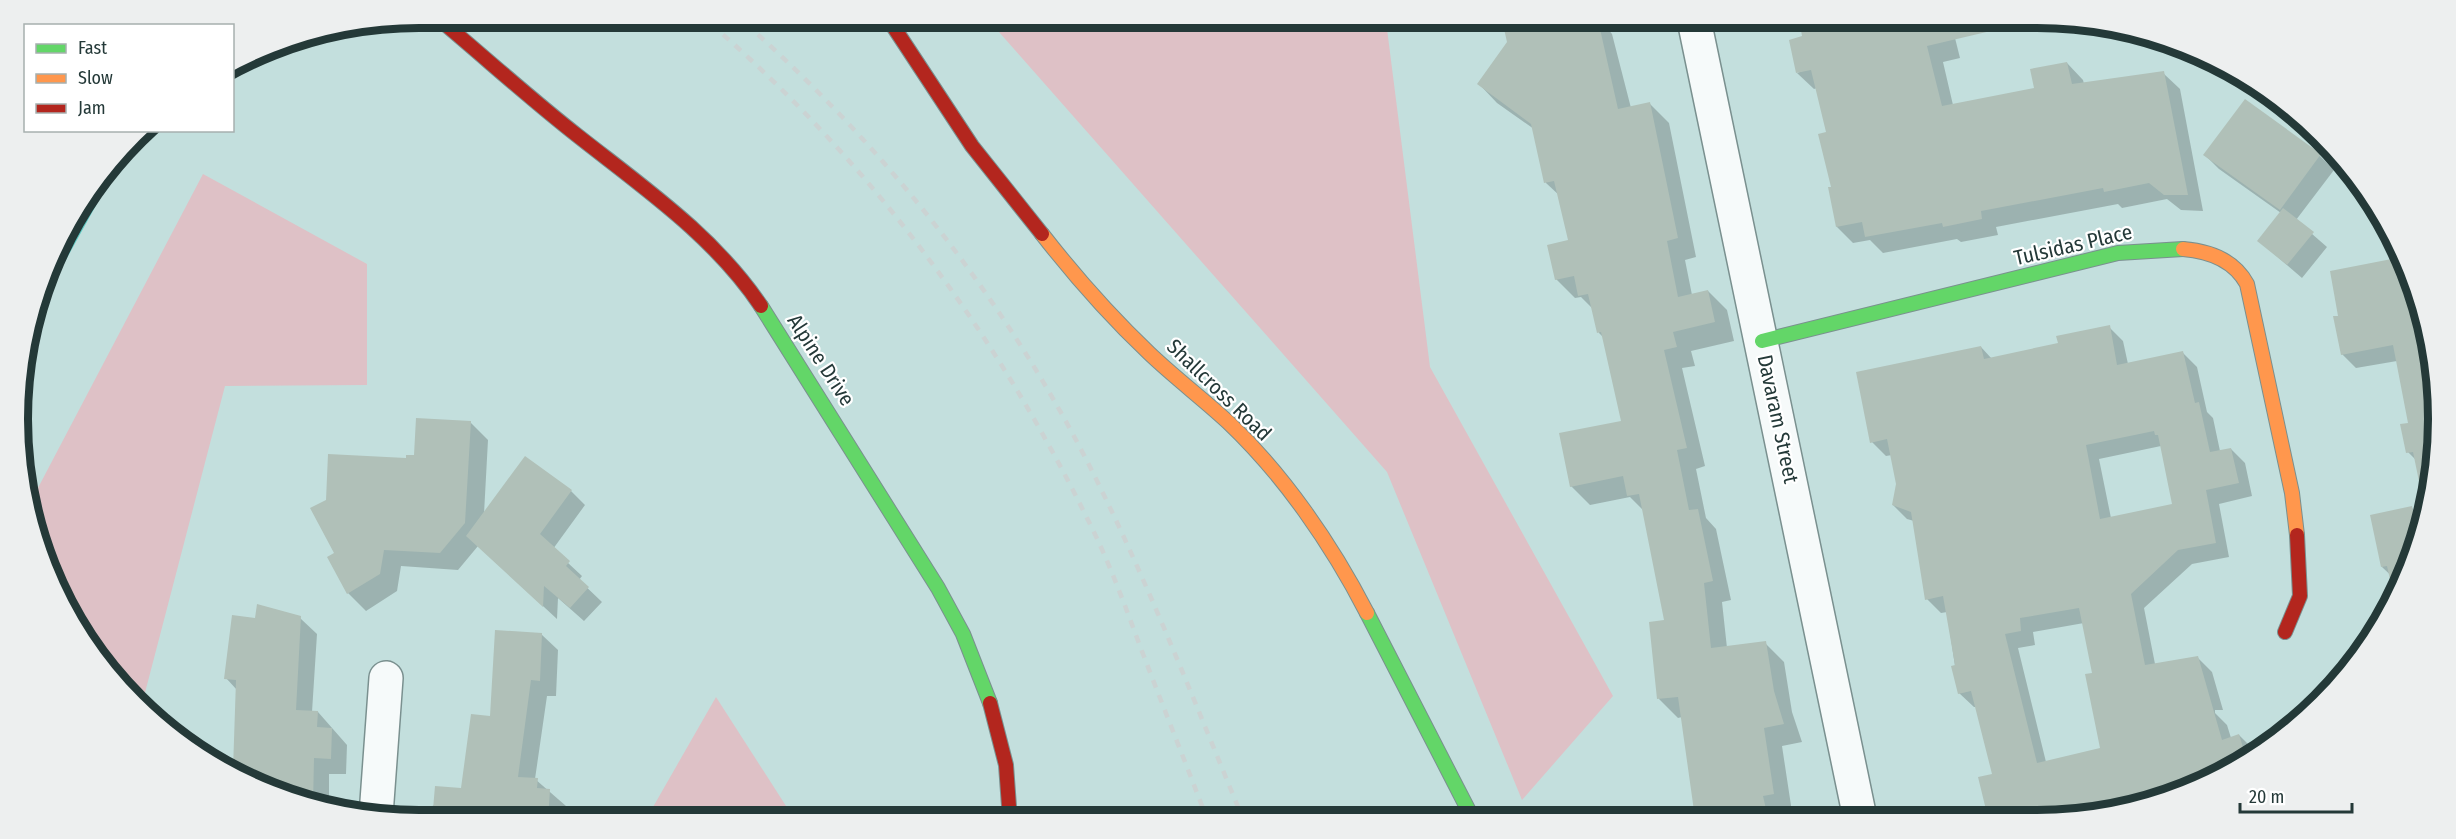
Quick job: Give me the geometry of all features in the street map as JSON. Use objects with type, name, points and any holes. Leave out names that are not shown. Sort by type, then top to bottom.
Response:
[{"type":"street","name":"Alpine Drive","points":[[450,28],[549,113],[691,225],[747,285],[813,385],[938,588],[963,634],[988,695],[1005,765],[1009,810]]},
{"type":"street","name":"Shallcross Road","points":[[894,28],[972,146],[1066,265],[1148,352],[1229,423],[1286,487],[1351,582],[1468,810]]},
{"type":"street","name":"Davaram Street","points":[[1696,28],[1858,810]]},
{"type":"street","name":"Tulsidas Place","points":[[1762,341],[2118,253],[2159,249],[2198,250],[2226,261],[2245,280],[2252,301],[2292,493],[2300,549],[2300,596],[2285,632]]},
{"type":"street","points":[[377,808],[386,678]]},
{"type":"shaded area","points":[[995,28],[1387,28],[1430,367],[1613,696],[1522,800],[1387,472]]},
{"type":"shaded area","points":[[203,174],[367,264],[367,385],[225,386],[144,697],[109,658],[81,615],[49,545],[35,493]]},
{"type":"shaded area","points":[[716,697],[789,810],[651,810]]},
{"type":"building","points":[[1504,28],[1600,28],[1618,109],[1650,102],[1678,238],[1667,241],[1678,297],[1708,290],[1715,322],[1673,332],[1677,347],[1664,350],[1687,448],[1677,450],[1689,510],[1698,509],[1713,581],[1704,583],[1711,648],[1766,641],[1774,691],[1784,724],[1764,728],[1774,794],[1763,796],[1766,810],[1694,810],[1678,697],[1657,699],[1649,622],[1664,620],[1639,494],[1627,496],[1623,476],[1570,487],[1559,433],[1621,421],[1601,332],[1597,333],[1588,294],[1578,296],[1574,276],[1555,280],[1547,245],[1568,240],[1554,181],[1544,183],[1531,124],[1477,84],[1507,42]]},
{"type":"building","points":[[1801,28],[1995,28],[1995,30],[1927,46],[1942,106],[2034,88],[2030,69],[2067,62],[2072,84],[2164,71],[2188,195],[2164,195],[2149,183],[2104,192],[2103,188],[1981,211],[1982,219],[1943,227],[1942,223],[1865,237],[1862,222],[1836,227],[1828,187],[1831,187],[1818,134],[1826,132],[1811,70],[1796,73],[1789,40],[1802,36]]},
{"type":"building","points":[[2245,99],[2321,154],[2280,210],[2203,155]]},
{"type":"building","points":[[2283,208],[2314,232],[2287,265],[2257,241]]},
{"type":"building","points":[[2393,259],[2398,270],[2420,343],[2427,394],[2427,445],[2421,491],[2413,452],[2406,453],[2400,424],[2408,423],[2393,345],[2341,355],[2333,316],[2338,316],[2330,271]]},
{"type":"building","points":[[2110,325],[2117,365],[2183,351],[2195,403],[2199,402],[2210,452],[2231,448],[2239,483],[2206,490],[2216,543],[2178,550],[2131,594],[2145,665],[2198,656],[2222,740],[2239,734],[2244,751],[2186,781],[2113,803],[2062,810],[1986,810],[1978,777],[1992,774],[1971,691],[1958,694],[1951,666],[1955,665],[1943,596],[1925,600],[1911,512],[1892,505],[1896,484],[1887,439],[1870,443],[1856,372],[1981,346],[1984,359],[2058,343],[2056,336]],"holes":[[[2154,431],[2155,435],[2158,435],[2172,504],[2100,519],[2086,445]],[[2079,608],[2092,673],[2085,674],[2100,748],[2037,763],[2005,634],[2021,631],[2020,618]]]},
{"type":"building","points":[[416,418],[471,421],[465,523],[440,553],[384,550],[380,574],[347,594],[327,557],[334,553],[310,508],[326,500],[328,454],[406,458],[406,455],[414,455]]},
{"type":"building","points":[[525,456],[572,490],[540,534],[570,561],[566,566],[589,587],[570,608],[544,586],[543,607],[466,536]]},
{"type":"building","points":[[2412,506],[2414,521],[2391,584],[2387,566],[2381,567],[2370,515]]},
{"type":"building","points":[[257,604],[301,616],[296,710],[318,711],[317,727],[332,728],[331,759],[314,758],[313,796],[270,781],[233,763],[236,680],[224,679],[232,615],[255,618]]},
{"type":"building","points":[[495,630],[542,633],[540,681],[531,680],[518,777],[538,778],[537,788],[550,789],[549,810],[433,810],[435,786],[461,788],[471,714],[490,716]]},
{"type":"railway","points":[[715,28],[769,77],[875,191],[969,315],[1011,381],[1051,448],[1102,549],[1203,810]]},
{"type":"railway","points":[[750,28],[799,73],[899,181],[946,238],[1030,360],[1067,423],[1100,487],[1174,652],[1239,810]]},
{"type":"traffic: fast","points":[[1762,341],[2118,253],[2183,249]]},
{"type":"traffic: fast","points":[[761,306],[938,588],[963,634],[990,703]]},
{"type":"traffic: fast","points":[[1367,613],[1468,810]]},
{"type":"traffic: slow","points":[[1042,234],[1120,325],[1228,422],[1268,465],[1322,537],[1367,613]]},
{"type":"traffic: slow","points":[[2183,249],[2220,258],[2235,269],[2247,284],[2292,493],[2297,535]]},
{"type":"traffic: jam","points":[[450,28],[545,109],[677,214],[722,257],[761,306]]},
{"type":"traffic: jam","points":[[894,28],[972,146],[1042,234]]},
{"type":"traffic: jam","points":[[2285,632],[2300,596],[2297,535]]},
{"type":"traffic: jam","points":[[990,703],[1006,765],[1009,810]]}]
